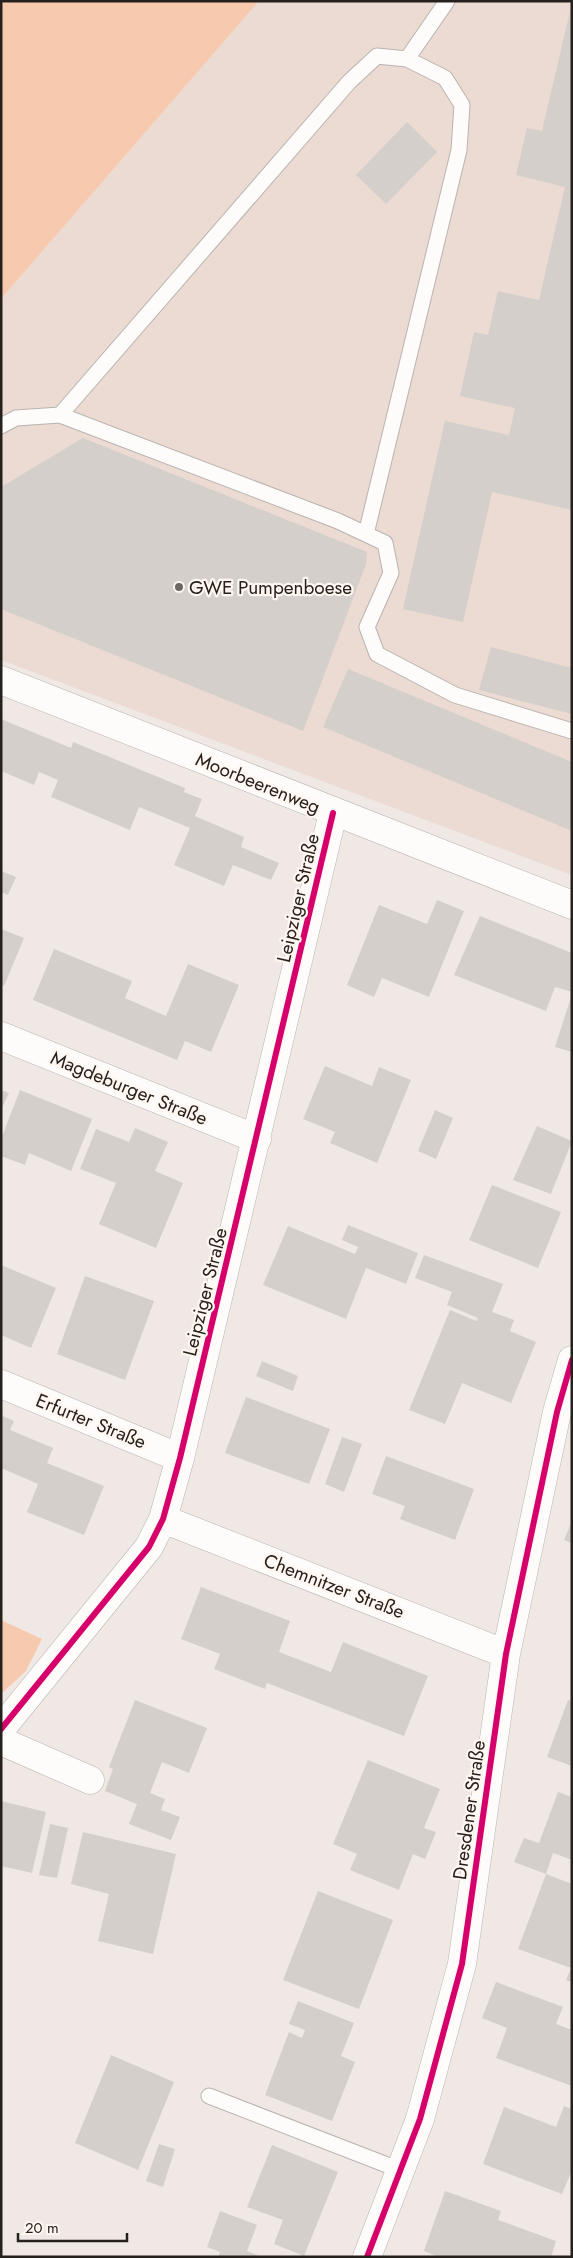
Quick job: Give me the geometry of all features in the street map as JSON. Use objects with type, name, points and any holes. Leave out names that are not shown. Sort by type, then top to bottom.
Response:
[{"type":"street","name":"Moorbeerenweg","points":[[1,680],[333,813],[572,905]]},
{"type":"street","name":"Leipziger Straße","points":[[1,1729],[149,1547],[163,1519],[180,1458],[257,1139],[333,813]]},
{"type":"street","name":"Magdeburger Straße","points":[[1,1036],[257,1139]]},
{"type":"street","name":"Dresdener Straße","points":[[367,2257],[420,2119],[462,1964],[506,1654],[557,1412],[572,1360]]},
{"type":"street","name":"Erfurter Straße","points":[[1,1384],[180,1458]]},
{"type":"street","name":"Chemnitzer Straße","points":[[163,1519],[506,1654]]},
{"type":"street","points":[[1,1741],[90,1780]]},
{"type":"lane","points":[[407,59],[447,1]]},
{"type":"lane","points":[[60,415],[349,82],[377,56],[407,59],[445,78],[462,105],[459,150],[366,534]]},
{"type":"lane","points":[[1,426],[16,418],[60,415],[338,521],[385,543],[391,573],[367,627],[377,654],[455,695],[572,731]]},
{"type":"lane","points":[[209,2096],[400,2170]]},
{"type":"shaded area","points":[[1,1],[259,1],[1,299]]},
{"type":"shaded area","points":[[259,1],[572,1],[572,875],[1,660],[1,299]]},
{"type":"shaded area","points":[[1,1620],[42,1639],[26,1671],[1,1694]]},
{"type":"building","points":[[572,3],[572,510],[492,492],[463,622],[403,609],[445,421],[509,435],[515,408],[460,396],[474,332],[488,335],[498,291],[539,300],[565,187],[516,175],[527,128],[542,131]]},
{"type":"building","points":[[407,122],[437,152],[386,204],[356,175]]},
{"type":"building","name":"GWE Pumpenboese","points":[[83,438],[367,552],[366,564],[303,731],[1,609],[1,487]]},
{"type":"building","points":[[491,647],[572,668],[572,714],[479,690]]},
{"type":"building","points":[[348,669],[572,762],[572,831],[323,727]]},
{"type":"building","points":[[1,719],[71,748],[73,742],[185,788],[184,792],[202,799],[195,816],[244,837],[241,847],[279,863],[271,880],[233,865],[224,886],[174,865],[190,828],[139,807],[130,830],[51,797],[58,780],[39,772],[34,785],[1,771]]},
{"type":"building","points":[[1,871],[16,877],[8,895],[1,892]]},
{"type":"building","points":[[437,900],[464,911],[429,997],[382,978],[374,997],[347,985],[379,905],[427,924]]},
{"type":"building","points":[[480,916],[572,953],[572,992],[555,987],[546,1011],[454,975]]},
{"type":"building","points":[[1,929],[24,938],[4,986],[1,985]]},
{"type":"building","points":[[54,949],[132,981],[125,998],[166,1016],[188,964],[239,985],[211,1052],[185,1041],[177,1060],[33,1000]]},
{"type":"building","points":[[572,997],[572,1052],[555,1047]]},
{"type":"building","points":[[325,1066],[372,1086],[379,1067],[411,1080],[377,1163],[330,1143],[335,1132],[303,1119]]},
{"type":"building","points":[[1,1090],[9,1093],[1,1110]]},
{"type":"building","points":[[20,1090],[92,1119],[71,1171],[29,1153],[25,1165],[1,1156],[1,1139]]},
{"type":"building","points":[[435,1110],[453,1118],[436,1159],[418,1151]]},
{"type":"building","points":[[537,1126],[572,1141],[551,1194],[513,1180]]},
{"type":"building","points":[[135,1128],[168,1142],[155,1171],[183,1183],[156,1248],[99,1224],[116,1183],[80,1169],[96,1129],[129,1142]]},
{"type":"building","points":[[492,1185],[561,1212],[538,1268],[469,1240]]},
{"type":"building","points":[[348,1225],[418,1253],[406,1284],[366,1268],[346,1319],[263,1285],[288,1226],[355,1254],[358,1247],[342,1240]]},
{"type":"building","points":[[424,1255],[503,1284],[492,1312],[514,1320],[510,1331],[536,1342],[511,1403],[462,1383],[445,1424],[409,1410],[450,1310],[476,1321],[478,1318],[447,1305],[452,1292],[415,1278]]},
{"type":"building","points":[[1,1265],[56,1288],[31,1348],[1,1335]]},
{"type":"building","points":[[85,1276],[154,1301],[125,1380],[57,1354]]},
{"type":"building","points":[[262,1361],[298,1376],[293,1391],[256,1376]]},
{"type":"building","points":[[246,1397],[330,1429],[309,1484],[225,1453]]},
{"type":"building","points":[[1,1415],[14,1421],[10,1430],[53,1448],[47,1463],[104,1486],[84,1535],[27,1512],[38,1484],[1,1468]]},
{"type":"building","points":[[342,1437],[362,1444],[344,1492],[325,1484]]},
{"type":"building","points":[[386,1456],[474,1489],[455,1540],[400,1519],[405,1506],[372,1494]]},
{"type":"building","points":[[572,1521],[572,1543],[564,1540]]},
{"type":"building","points":[[201,1587],[290,1621],[279,1652],[331,1672],[343,1642],[428,1676],[404,1736],[267,1683],[265,1689],[214,1669],[220,1654],[181,1639]]},
{"type":"building","points":[[135,1700],[207,1728],[189,1773],[162,1762],[150,1793],[165,1799],[161,1810],[180,1817],[171,1840],[129,1824],[137,1804],[105,1791],[113,1769],[109,1767]]},
{"type":"building","points":[[568,1700],[572,1701],[572,1766],[547,1757]]},
{"type":"building","points":[[368,1760],[440,1789],[424,1828],[436,1832],[425,1859],[413,1854],[399,1890],[350,1870],[357,1854],[333,1844]]},
{"type":"building","points":[[558,1792],[572,1797],[572,1860],[553,1853],[546,1874],[514,1862],[524,1838],[539,1843]]},
{"type":"building","points":[[1,1801],[46,1812],[32,1873],[1,1866]]},
{"type":"building","points":[[50,1824],[68,1828],[57,1878],[39,1875]]},
{"type":"building","points":[[83,1832],[176,1854],[153,1954],[98,1941],[109,1894],[71,1884]]},
{"type":"building","points":[[546,1874],[572,1884],[572,1982],[566,1980],[571,1968],[518,1949]]},
{"type":"building","points":[[318,1891],[393,1920],[359,2009],[283,1980]]},
{"type":"building","points":[[496,1982],[563,2007],[556,2024],[572,2030],[572,2086],[496,2058],[507,2028],[482,2018]]},
{"type":"building","points":[[298,2001],[354,2023],[341,2056],[355,2062],[332,2121],[265,2095],[289,2032],[302,2038],[305,2030],[289,2024]]},
{"type":"building","points":[[111,2055],[174,2082],[138,2170],[75,2143]]},
{"type":"building","points":[[564,2106],[572,2109],[572,2170],[562,2194],[483,2164],[504,2107],[556,2127]]},
{"type":"building","points":[[159,2144],[175,2149],[163,2187],[146,2181]]},
{"type":"building","points":[[272,2145],[338,2172],[304,2256],[274,2244],[283,2220],[247,2207]]},
{"type":"building","points":[[445,2191],[501,2211],[498,2220],[556,2241],[551,2257],[439,2257],[424,2251]]},
{"type":"building","points":[[220,2211],[257,2225],[247,2251],[261,2257],[218,2257],[220,2252],[207,2247]]},
{"type":"cycle path","points":[[1,1729],[149,1547],[163,1519],[180,1458],[333,813]]},
{"type":"cycle path","points":[[367,2257],[420,2119],[462,1964],[506,1654],[557,1412],[572,1360]]},
{"type":"place","name":"GWE Pumpenboese","points":[[179,587]]}]
